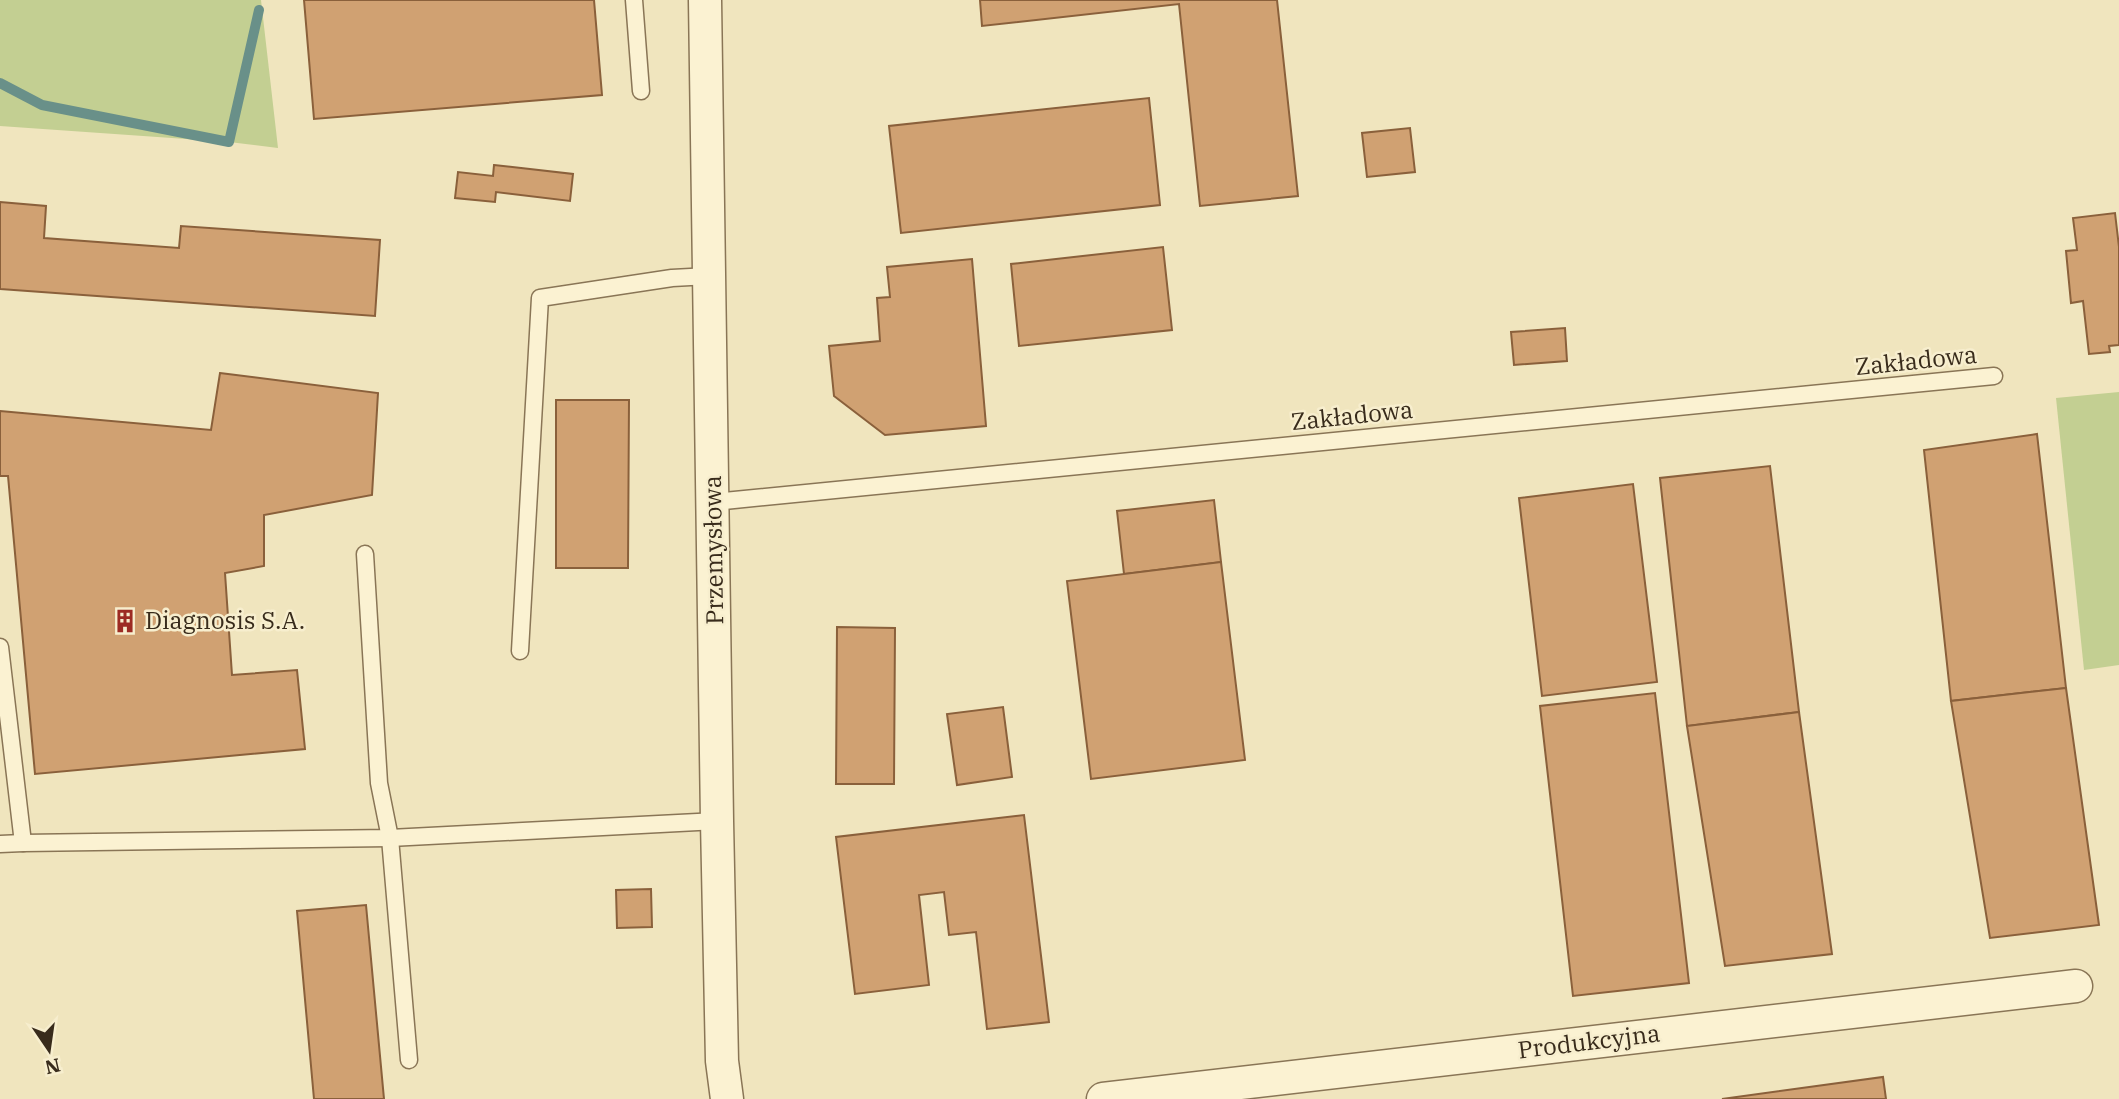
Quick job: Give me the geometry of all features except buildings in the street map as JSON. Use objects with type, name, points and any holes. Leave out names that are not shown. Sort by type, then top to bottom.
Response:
[{"type":"street","name":"Przemysłowa","points":[[705,0],[717,821],[722,1060],[727,1099]]},
{"type":"street","name":"Produkcyjna","points":[[1103,1099],[2076,986]]},
{"type":"lane","points":[[634,0],[642,91]]},
{"type":"lane","points":[[520,651],[540,298],[672,278],[709,276]]},
{"type":"lane","name":"Zakładowa","points":[[714,502],[1994,376]]},
{"type":"lane","points":[[365,554],[379,782],[390,838],[409,1060]]},
{"type":"lane","points":[[0,647],[23,843]]},
{"type":"lane","points":[[0,844],[390,838],[717,821]]},
{"type":"green space","points":[[0,0],[261,0],[278,148],[229,142],[0,126]]},
{"type":"green space","points":[[2119,392],[2119,665],[2084,670],[2056,398]]},
{"type":"waterway","points":[[0,83],[42,105],[229,142],[259,10]]},
{"type":"place","name":"Diagnosis S.A.","points":[[125,621]]}]
